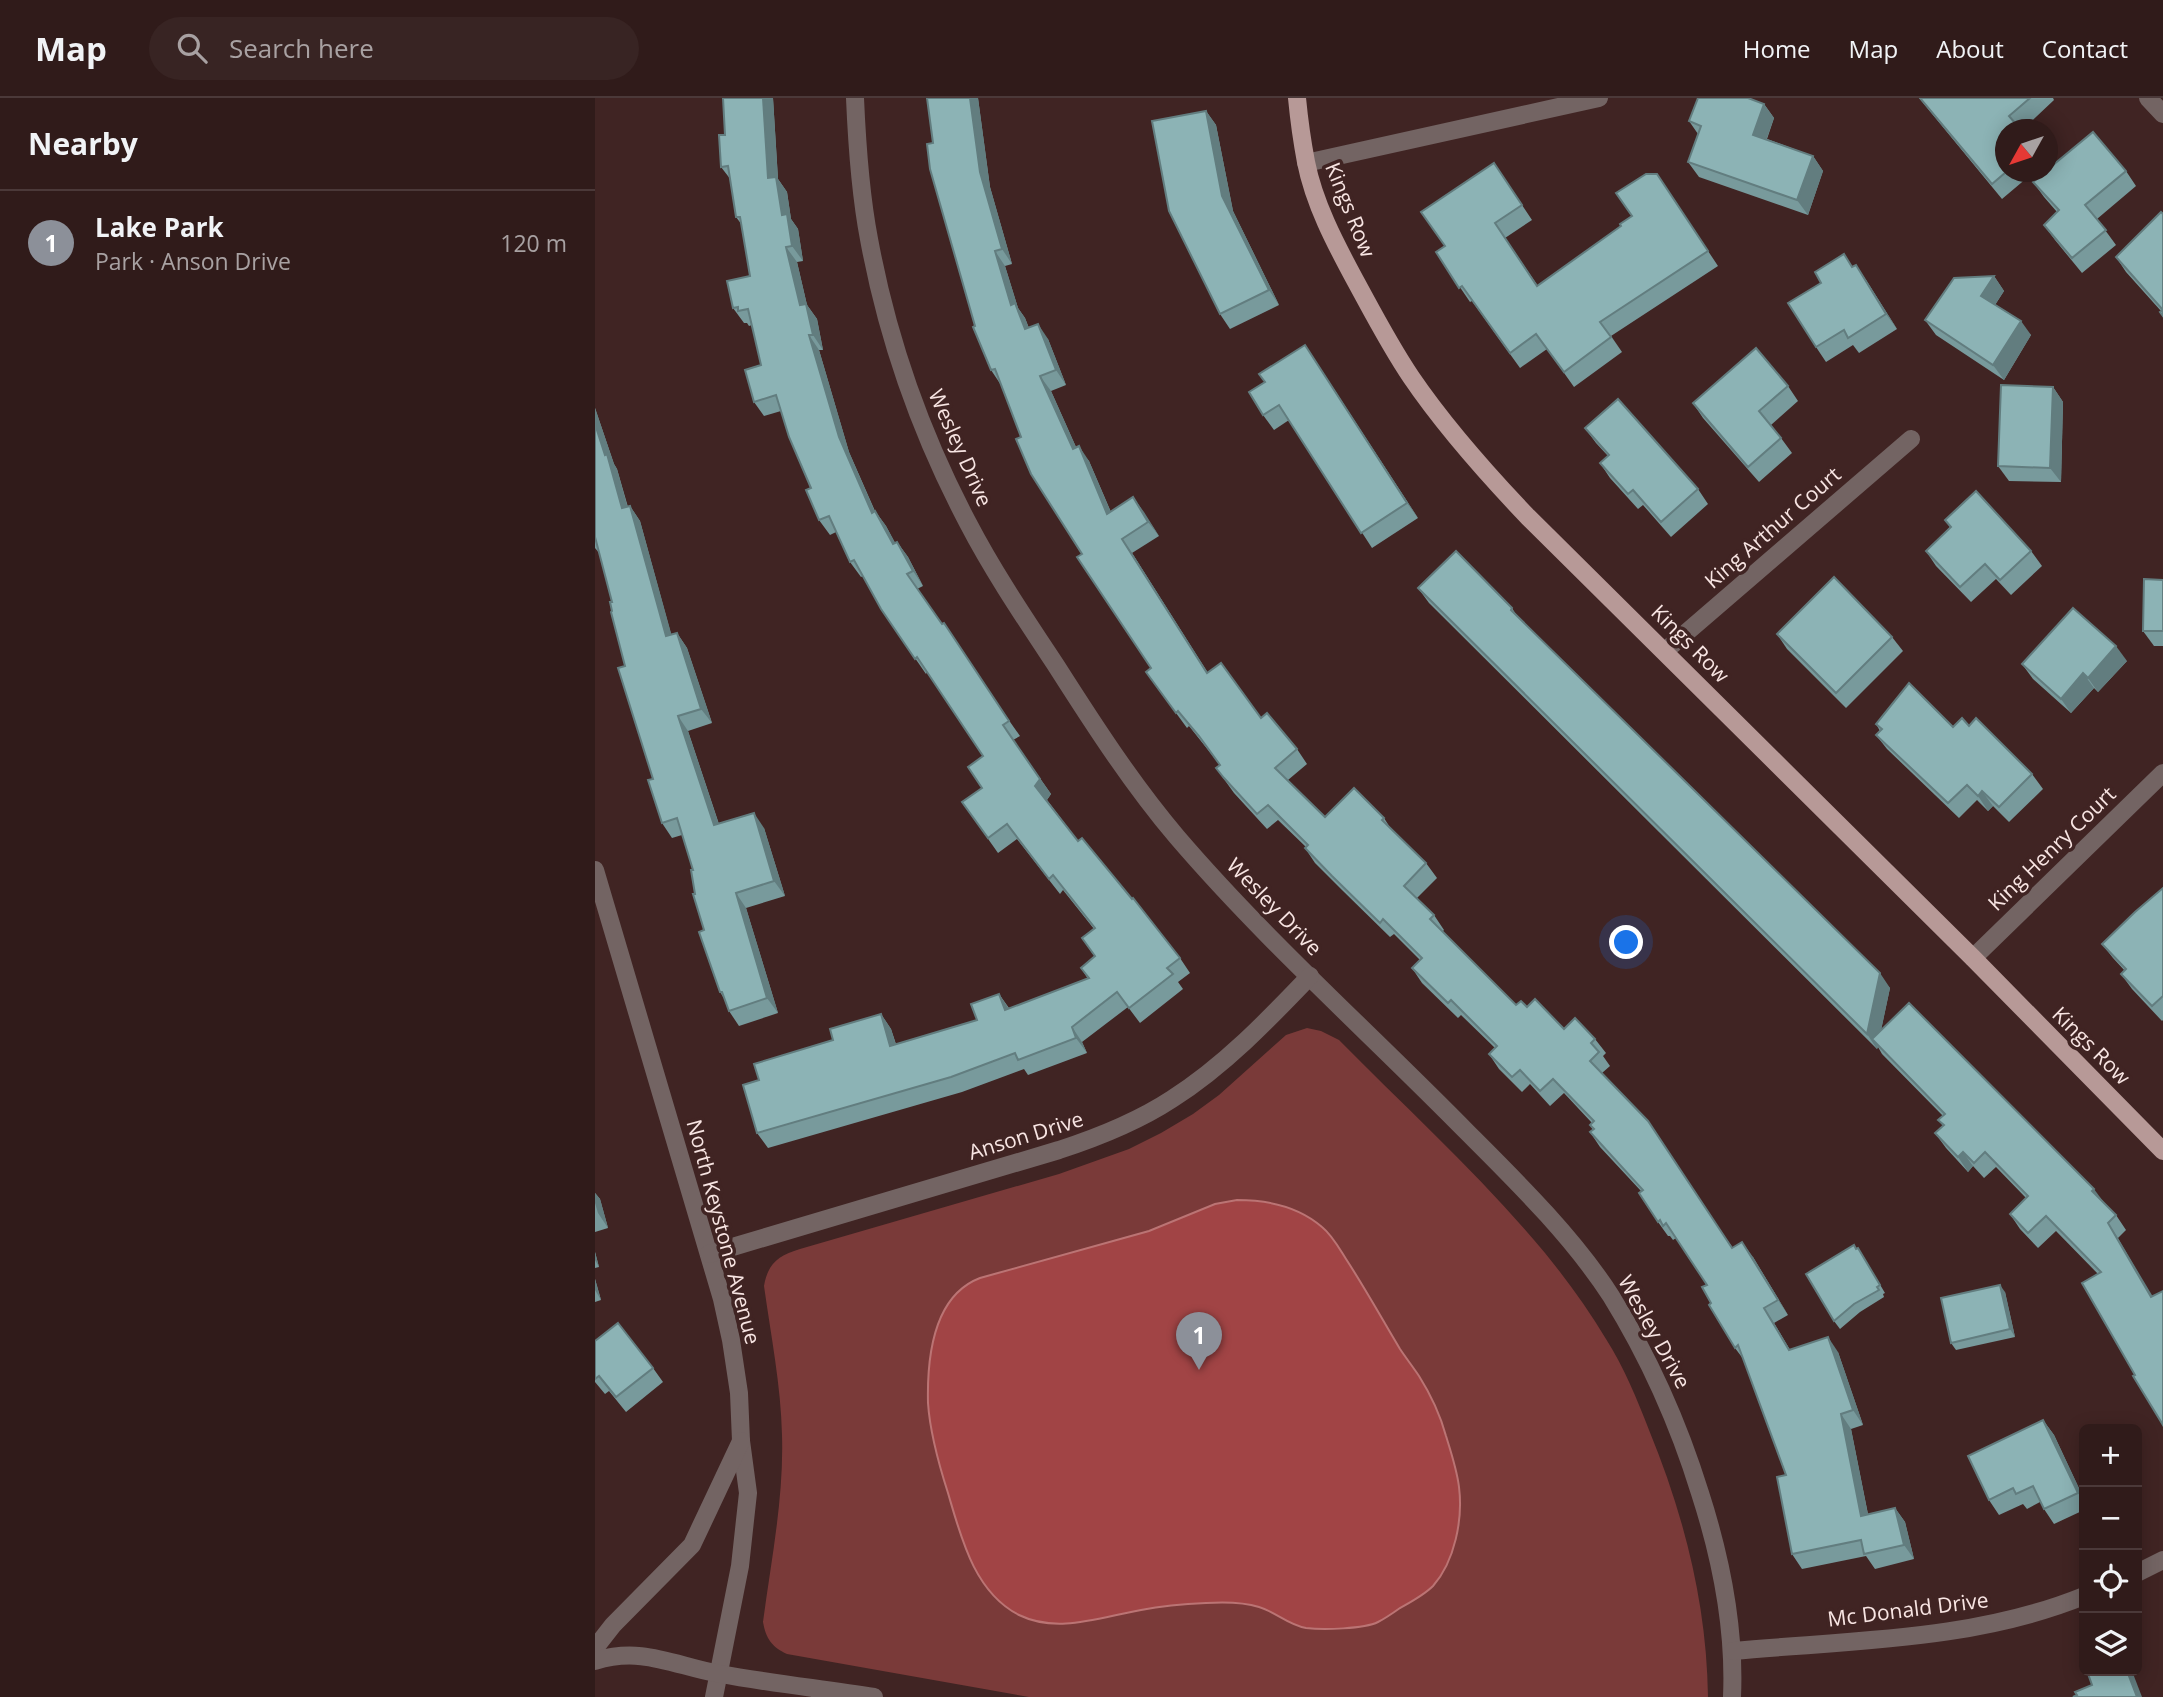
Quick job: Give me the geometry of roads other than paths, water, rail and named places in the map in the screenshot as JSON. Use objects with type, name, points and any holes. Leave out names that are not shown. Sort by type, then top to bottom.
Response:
[{"type":"main road","name":"Kings Row","points":[[1297,98],[1306,163],[1319,205],[1337,247],[1411,377],[1453,432],[1497,484],[2163,1151]]},
{"type":"street","name":"Wesley Drive","points":[[855,98],[858,156],[868,236],[884,309],[908,388],[968,523],[1051,658],[1175,835],[1231,896],[1519,1184],[1565,1236],[1608,1292],[1652,1366],[1684,1442],[1709,1522],[1722,1579],[1733,1651],[1732,1697]]},
{"type":"street","points":[[1306,163],[1599,98]]},
{"type":"street","points":[[2148,98],[2163,114]]},
{"type":"street","name":"King Arthur Court","points":[[1665,651],[1911,439]]},
{"type":"street","name":"King Henry Court","points":[[1973,958],[2163,773]]},
{"type":"street","name":"North Keystone Avenue","points":[[595,870],[709,1254],[731,1340],[739,1393],[741,1441],[748,1493],[740,1566],[714,1697]]},
{"type":"street","name":"Anson Drive","points":[[709,1254],[1098,1138],[1172,1099],[1209,1073],[1279,1009],[1310,976]]},
{"type":"street","points":[[595,1648],[613,1625],[692,1545],[741,1441]]},
{"type":"street","points":[[2142,1570],[2163,1560]]},
{"type":"street","name":"Mc Donald Drive","points":[[1733,1651],[1931,1634],[2024,1616],[2079,1598]]},
{"type":"street","points":[[595,1661],[614,1655],[636,1655],[717,1674],[874,1697]]},
{"type":"place","name":"Lake Park","points":[[1199,1370]]}]
